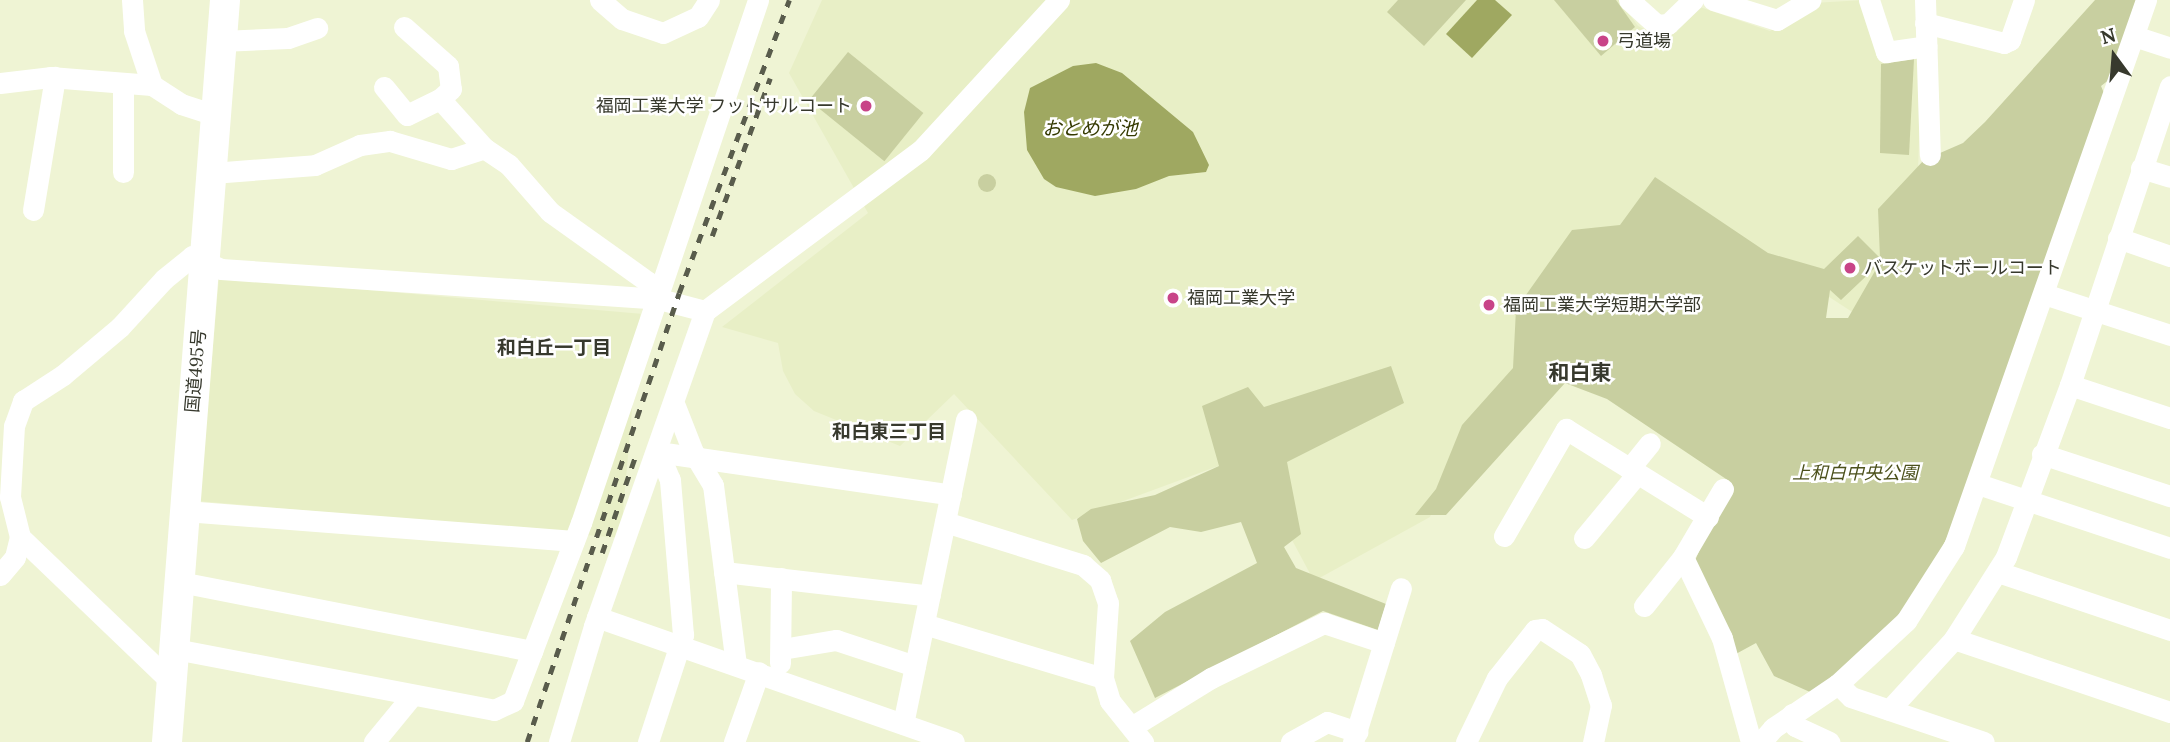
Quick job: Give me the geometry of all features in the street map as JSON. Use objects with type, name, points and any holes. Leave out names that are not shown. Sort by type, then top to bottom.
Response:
[{"type":"highway","name":"国道495号","points":[[167,742],[225,0]]},
{"type":"street","points":[[132,0],[134,31],[152,85]]},
{"type":"street","points":[[600,0],[622,19],[663,33],[698,17],[709,0]]},
{"type":"street","points":[[175,649],[411,697],[502,708],[513,701],[574,541],[659,299],[758,0]]},
{"type":"street","points":[[559,742],[597,617],[675,406],[705,311],[921,150],[1059,0]]},
{"type":"street","points":[[1629,0],[1657,25],[1668,24],[1693,0]]},
{"type":"street","points":[[1713,0],[1777,20],[1810,0]]},
{"type":"street","points":[[1869,0],[1886,52],[1927,46]]},
{"type":"street","points":[[1925,0],[1930,155]]},
{"type":"street","points":[[1925,23],[2004,43],[2010,40],[2024,0]]},
{"type":"street","points":[[1760,742],[1792,714],[1838,684],[1906,621],[1925,596],[1954,546],[2146,0]]},
{"type":"street","points":[[390,141],[407,115],[440,99],[451,89],[448,66],[404,27]]},
{"type":"street","points":[[221,41],[278,40],[317,28]]},
{"type":"street","points":[[2134,36],[2170,48]]},
{"type":"street","points":[[0,83],[55,77],[152,85],[181,104],[214,115]]},
{"type":"street","points":[[33,211],[55,77]]},
{"type":"street","points":[[123,83],[124,172]]},
{"type":"street","points":[[384,87],[407,115]]},
{"type":"street","points":[[1889,710],[1954,639],[1997,572],[2070,384],[2141,168],[2169,94]]},
{"type":"street","points":[[440,99],[484,148],[509,165],[550,212],[648,282],[659,299]]},
{"type":"street","points":[[212,173],[315,165],[360,145],[390,141],[451,159],[484,148]]},
{"type":"street","points":[[2141,168],[2170,177]]},
{"type":"street","points":[[2118,238],[2170,256]]},
{"type":"street","points":[[0,575],[15,558],[20,537],[10,497],[6,448],[23,401],[63,375],[120,327],[164,279],[192,256],[222,269],[659,299],[705,311]]},
{"type":"street","points":[[2044,294],[2170,335]]},
{"type":"street","points":[[2070,384],[2170,418]]},
{"type":"street","points":[[675,406],[699,461],[713,485],[736,664]]},
{"type":"street","points":[[903,724],[966,419]]},
{"type":"street","points":[[1504,536],[1566,429],[1708,517]]},
{"type":"street","points":[[1584,538],[1633,472],[1650,443]]},
{"type":"street","points":[[658,452],[699,461],[951,495]]},
{"type":"street","points":[[648,742],[681,646],[670,480],[658,452]]},
{"type":"street","points":[[2042,454],[2170,496]]},
{"type":"street","points":[[1978,484],[2170,548]]},
{"type":"street","points":[[1644,606],[1683,557],[1723,489]]},
{"type":"street","points":[[185,510],[574,541]]},
{"type":"street","points":[[945,522],[1083,565],[1100,580],[1108,603],[1103,678],[1110,701],[1138,734],[1211,678],[1324,623],[1384,643]]},
{"type":"street","points":[[20,537],[172,682]]},
{"type":"street","points":[[1683,557],[1722,638],[1751,742]]},
{"type":"street","points":[[724,572],[930,596]]},
{"type":"street","points":[[1997,572],[2170,630]]},
{"type":"street","points":[[734,742],[782,649],[781,578]]},
{"type":"street","points":[[180,582],[532,651]]},
{"type":"street","points":[[1291,742],[1332,722],[1355,737],[1401,589]]},
{"type":"street","points":[[597,617],[954,742]]},
{"type":"street","points":[[924,624],[1103,678]]},
{"type":"street","points":[[1466,742],[1497,678],[1535,631],[1542,629],[1580,654],[1591,675],[1601,705],[1593,742]]},
{"type":"street","points":[[1954,639],[2170,712]]},
{"type":"street","points":[[782,649],[836,640],[915,666]]},
{"type":"street","points":[[1838,684],[1851,697],[1984,742]]},
{"type":"street","points":[[374,742],[411,697]]},
{"type":"street","points":[[1792,714],[1795,726],[1828,742]]},
{"type":"shaded area","name":"福岡工業大学","points":[[822,0],[1619,0],[1638,26],[1663,39],[1700,7],[1770,31],[1813,3],[1864,0],[1880,60],[1922,55],[1918,171],[1894,252],[1860,317],[1677,198],[1463,432],[1430,517],[1314,581],[1292,540],[1267,448],[1072,520],[954,394],[900,446],[814,411],[795,394],[783,371],[778,343],[722,327],[868,213],[789,73]]},
{"type":"shaded area","points":[[219,277],[640,314],[621,538],[199,501]]},
{"type":"green space","points":[[1398,0],[1466,0],[1424,46],[1387,12]]},
{"type":"green space","name":"弓道場","points":[[1554,0],[1616,0],[1635,27],[1601,56]]},
{"type":"green space","name":"上和白中央公園","points":[[2095,0],[2136,0],[2110,79],[2101,86],[2106,98],[1959,513],[1926,580],[1885,633],[1836,676],[1810,692],[1774,676],[1756,643],[1734,655],[1694,563],[1729,481],[1607,399],[1565,383],[1446,515],[1415,515],[1436,489],[1462,425],[1513,368],[1516,309],[1572,230],[1620,225],[1655,177],[1768,253],[1824,269],[1858,236],[1880,258],[1878,209],[1924,160],[1963,143]],"holes":[[[1879,264],[1848,318],[1826,318],[1830,290],[1841,300]]]},
{"type":"green space","name":"福岡工業大学 フットサルコート","points":[[848,52],[923,113],[884,161],[809,100]]},
{"type":"green space","points":[[1914,59],[1909,155],[1880,153],[1881,64]]},
{"type":"green space","points":[[987,174],[995,179],[996,183],[991,191],[987,192],[979,187],[978,183],[983,175]]},
{"type":"green space","points":[[1391,366],[1404,403],[1287,462],[1301,534],[1284,547],[1296,568],[1386,604],[1378,630],[1323,611],[1155,698],[1130,641],[1165,612],[1257,563],[1241,522],[1201,532],[1170,527],[1101,563],[1083,541],[1077,519],[1091,509],[1155,495],[1219,466],[1202,406],[1248,387],[1264,407]]},
{"type":"water","points":[[1477,0],[1495,0],[1512,15],[1472,58],[1446,34]]},
{"type":"water","name":"おとめが池","points":[[1096,63],[1122,73],[1193,132],[1209,165],[1206,172],[1169,176],[1136,189],[1095,196],[1056,187],[1044,179],[1027,150],[1024,112],[1030,88],[1073,66]]},
{"type":"railway","points":[[527,742],[679,293],[789,0]]},
{"type":"railway","points":[[712,236],[770,78]]},
{"type":"railway","points":[[602,553],[636,454]]},
{"type":"place","name":"弓道場","points":[[1603,41]]},
{"type":"place","name":"福岡工業大学 フットサルコート","points":[[866,106]]},
{"type":"place","name":"バスケットボールコート","points":[[1850,268]]},
{"type":"place","name":"福岡工業大学","points":[[1173,298]]},
{"type":"place","name":"福岡工業大学短期大学部","points":[[1489,305]]},
{"type":"district","name":"和白丘一丁目","points":[[554,348]]},
{"type":"district","name":"和白東","points":[[1580,373]]},
{"type":"district","name":"和白東三丁目","points":[[889,432]]}]
